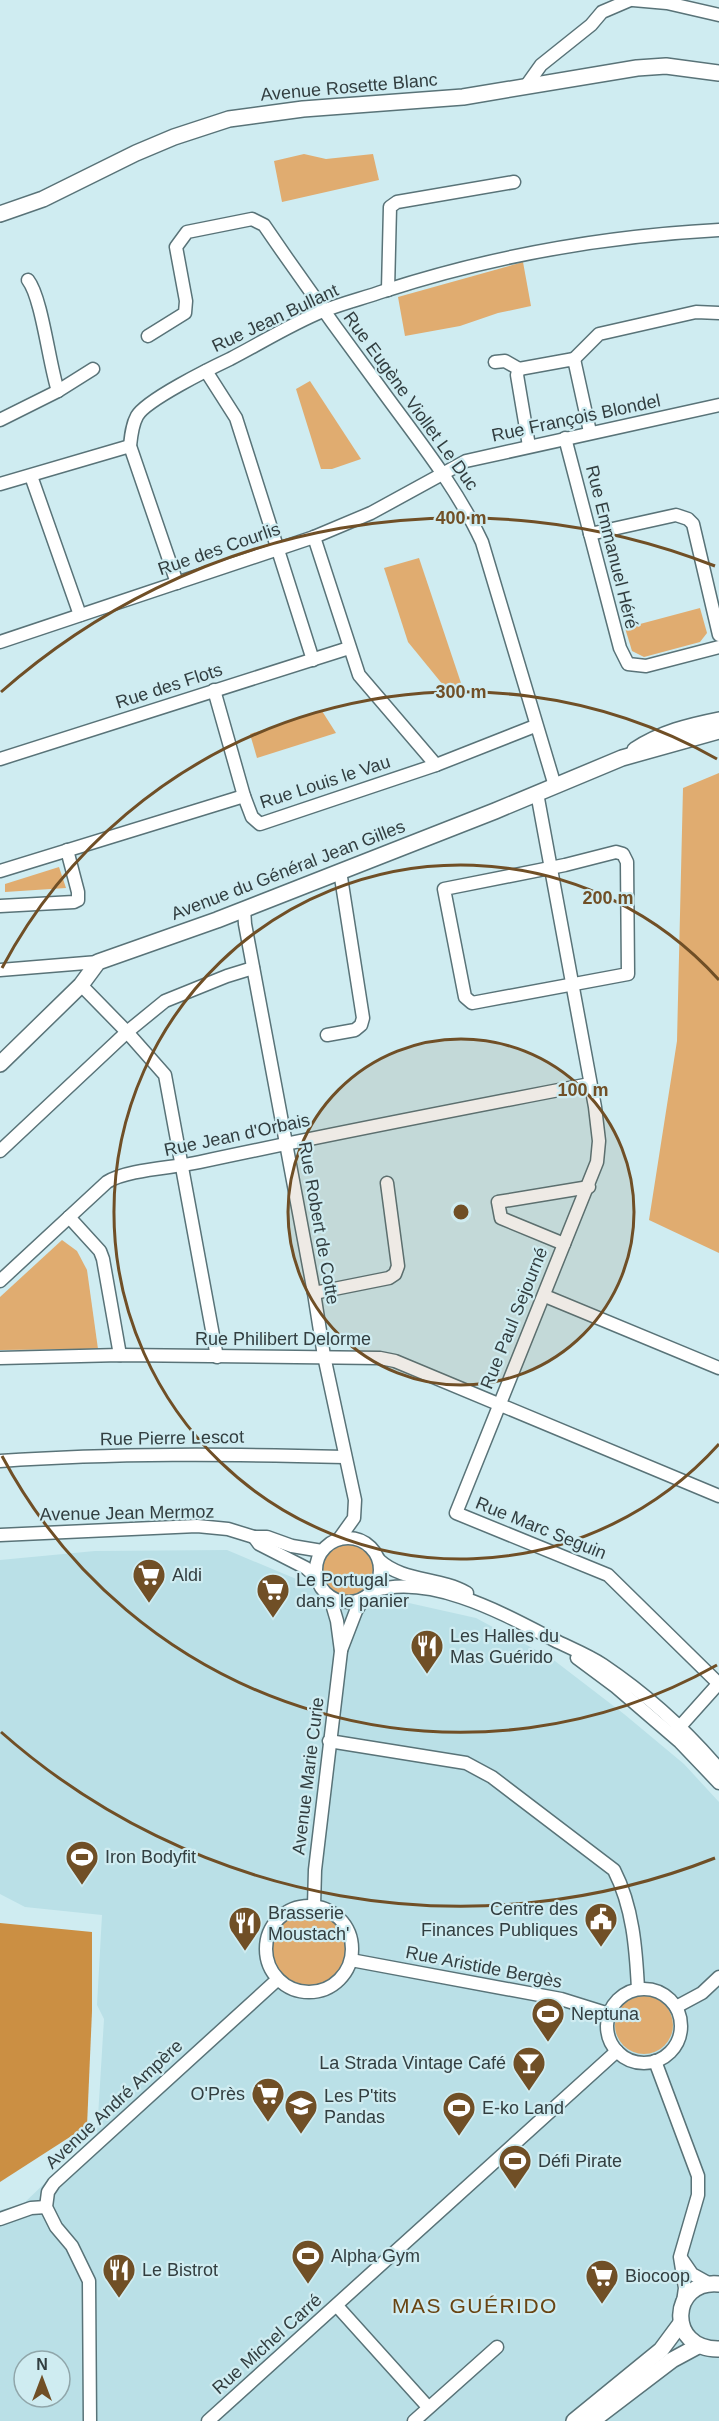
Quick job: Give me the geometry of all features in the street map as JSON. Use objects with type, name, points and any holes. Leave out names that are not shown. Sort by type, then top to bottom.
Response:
[{"type":"main road","name":"Avenue Rosette Blanc","points":[[0,214],[43,199],[174,137],[229,119],[303,110],[463,97],[637,68],[666,66],[719,72]]},
{"type":"main road","name":"Avenue du Général Jean Gilles","points":[[622,758],[652,738],[688,726],[719,720]]},
{"type":"main road","name":"Avenue du Général Jean Gilles","points":[[98,962],[244,909],[622,758],[675,741],[719,731]]},
{"type":"main road","points":[[2,1057],[81,985],[98,962]]},
{"type":"main road","points":[[574,2421],[661,2350],[681,2323],[683,2302],[690,2293],[699,2287],[714,2284]]},
{"type":"main road","points":[[681,2323],[690,2340],[698,2346],[719,2349]]},
{"type":"main road","points":[[592,2421],[672,2360],[698,2346]]},
{"type":"street","points":[[526,86],[541,65],[591,25],[602,12],[631,0],[667,3],[719,15]]},
{"type":"street","points":[[388,290],[390,207],[397,202],[514,182]]},
{"type":"street","name":"Rue Eugène Viollet Le Duc","points":[[148,336],[185,313],[186,301],[176,247],[187,232],[252,219],[264,225],[323,311],[442,473],[468,513],[482,542],[535,726],[555,786]]},
{"type":"street","name":"Rue Jean Bullant","points":[[130,446],[132,429],[138,414],[148,405],[206,371],[323,311],[468,267],[561,247],[642,236],[719,230]]},
{"type":"street","points":[[28,280],[36,295],[51,370],[58,391]]},
{"type":"street","points":[[495,362],[505,361],[519,369],[574,359],[599,334],[696,312],[719,313]]},
{"type":"street","points":[[574,359],[590,432]]},
{"type":"street","points":[[0,420],[58,391],[93,369]]},
{"type":"street","points":[[519,369],[517,375],[529,446]]},
{"type":"street","points":[[206,371],[236,418],[313,660]]},
{"type":"street","name":"Rue François Blondel","points":[[442,473],[466,460],[719,405]]},
{"type":"street","name":"Rue Emmanuel Héré","points":[[565,438],[620,648],[628,664],[646,666],[719,647]]},
{"type":"street","points":[[0,484],[130,446],[177,582]]},
{"type":"street","name":"Rue des Courlis","points":[[0,642],[314,537],[371,513],[442,473]]},
{"type":"street","points":[[31,476],[80,615]]},
{"type":"street","points":[[590,534],[676,515],[688,519],[693,524],[719,635]]},
{"type":"street","points":[[314,537],[359,675],[436,765]]},
{"type":"street","name":"Rue des Flots","points":[[0,759],[349,648]]},
{"type":"street","name":"Rue Louis le Vau","points":[[214,690],[244,796],[252,817],[260,824],[436,765],[535,726]]},
{"type":"street","name":"Rue Paul Sejourné","points":[[498,1405],[589,1187],[597,1162],[599,1141],[537,793]]},
{"type":"street","points":[[0,871],[244,796]]},
{"type":"street","points":[[0,906],[78,900],[67,850]]},
{"type":"street","points":[[616,852],[623,854],[627,862],[628,974],[472,1003],[465,997],[444,889],[550,868],[616,852]]},
{"type":"street","points":[[327,1035],[355,1030],[362,1025],[363,1018],[340,871]]},
{"type":"street","name":"Rue Robert de Cotte","points":[[244,909],[324,1356],[355,1500],[354,1518],[339,1539]]},
{"type":"street","points":[[0,970],[98,962]]},
{"type":"street","points":[[0,1151],[127,1032],[165,1001],[253,968]]},
{"type":"street","points":[[81,985],[165,1075],[217,1357]]},
{"type":"street","name":"Rue Jean d'Orbais","points":[[0,1281],[117,1176],[181,1166],[286,1143],[590,1084]]},
{"type":"street","points":[[314,1293],[389,1278],[395,1274],[398,1266],[387,1183]]},
{"type":"street","name":"Rue Paul Sejourné","points":[[564,1244],[501,1218],[498,1202],[589,1187]]},
{"type":"street","points":[[69,1217],[100,1251],[103,1258],[120,1355]]},
{"type":"street","points":[[544,1296],[719,1368]]},
{"type":"street","name":"Rue Philibert Delorme","points":[[0,1358],[120,1355],[380,1358],[395,1361],[719,1496]]},
{"type":"street","name":"Rue Marc Seguin","points":[[498,1405],[456,1513],[608,1575],[719,1684]]},
{"type":"street","name":"Rue Pierre Lescot","points":[[0,1461],[60,1457],[213,1454],[345,1457]]},
{"type":"street","name":"Avenue Jean Mermoz","points":[[0,1535],[197,1526],[228,1529],[254,1537],[267,1537],[292,1546],[322,1551]]},
{"type":"street","name":"Avenue Jean Mermoz","points":[[254,1537],[259,1544],[306,1568],[317,1578]]},
{"type":"street","points":[[485,1605],[412,1587],[386,1587],[346,1602],[330,1597],[320,1585],[316,1569],[322,1551],[339,1539],[359,1540],[368,1545],[389,1570],[464,1591],[485,1605],[601,1663],[681,1730],[719,1769]]},
{"type":"street","points":[[368,1595],[378,1582],[379,1560]]},
{"type":"street","name":"Avenue Marie Curie","points":[[314,1906],[315,1870],[341,1651],[356,1611],[368,1595]]},
{"type":"street","name":"Avenue Marie Curie","points":[[330,1597],[337,1621],[341,1651]]},
{"type":"street","points":[[552,1639],[616,1687],[681,1730],[719,1783]]},
{"type":"street","points":[[681,1730],[719,1684]]},
{"type":"street","points":[[329,1741],[466,1763],[492,1777],[614,1870],[625,1891],[637,1953],[638,1989]]},
{"type":"street","points":[[301,1906],[314,1906],[328,1910],[340,1918],[349,1931],[352,1945],[351,1960],[346,1972],[326,1988],[301,1991],[289,1987],[278,1979],[267,1955],[267,1942],[278,1918],[301,1906]]},
{"type":"street","name":"Rue Aristide Bergès","points":[[351,1960],[561,1999],[609,2014]]},
{"type":"street","points":[[676,2007],[702,1993],[719,1977]]},
{"type":"street","name":"Avenue André Ampère","points":[[46,2207],[48,2192],[54,2183],[278,1979]]},
{"type":"street","points":[[638,1989],[660,1992],[676,2007],[681,2028],[679,2039],[665,2056],[655,2061],[634,2062],[617,2051],[608,2034],[609,2014],[620,1998],[638,1989]]},
{"type":"street","name":"Rue Michel Carré","points":[[208,2421],[617,2051]]},
{"type":"street","points":[[655,2061],[698,2176],[698,2195],[680,2257],[685,2288],[683,2302]]},
{"type":"street","points":[[0,2218],[31,2208],[46,2207],[56,2227],[72,2246],[89,2282],[90,2421]]},
{"type":"street","points":[[680,2257],[692,2274],[714,2284]]},
{"type":"street","points":[[337,2306],[428,2408]]},
{"type":"street","points":[[414,2421],[496,2347]]},
{"type":"shaded area","points":[[304,154],[326,159],[373,154],[379,180],[282,202],[274,161]]},
{"type":"shaded area","points":[[523,262],[531,306],[498,313],[460,326],[405,336],[398,297]]},
{"type":"shaded area","points":[[310,381],[361,459],[332,469],[321,469],[296,389]]},
{"type":"shaded area","points":[[419,558],[462,686],[448,691],[408,642],[384,568]]},
{"type":"shaded area","points":[[700,608],[707,633],[700,642],[644,657],[632,651],[625,628]]},
{"type":"shaded area","points":[[322,711],[336,733],[257,758],[250,734]]},
{"type":"shaded area","points":[[719,773],[719,1253],[649,1220],[677,1041],[683,788]]},
{"type":"shaded area","points":[[59,867],[66,888],[5,892],[5,884]]},
{"type":"shaded area","points":[[62,1240],[77,1251],[87,1270],[98,1349],[0,1350],[0,1297]]},
{"type":"shaded area","points":[[348,1545],[366,1552],[373,1570],[366,1588],[348,1595],[330,1588],[323,1570],[330,1552]]},
{"type":"shaded area","points":[[227,1550],[301,1581],[344,1610],[409,1603],[476,1618],[551,1658],[684,1764],[719,1802],[719,2421],[0,2421],[0,2210],[22,2205],[97,2133],[104,2019],[97,2005],[102,1915],[25,1907],[0,1894],[0,1560],[95,1551]]},
{"type":"shaded area","points":[[309,1906],[333,1913],[345,1925],[352,1949],[345,1973],[333,1985],[309,1992],[285,1985],[273,1973],[266,1949],[273,1925],[285,1913]]},
{"type":"shaded area","points":[[0,1923],[92,1932],[92,2011],[87,2126],[0,2182]]},
{"type":"shaded area","points":[[638,1996],[650,1996],[665,2004],[673,2019],[673,2031],[665,2046],[650,2054],[638,2054],[623,2046],[615,2031],[615,2019],[623,2004]]},
{"type":"place","name":"Aldi","points":[[149,1604]]},
{"type":"place","name":"Le Portugal dans le panier","points":[[273,1619]]},
{"type":"place","name":"Les Halles du Mas Guérido","points":[[427,1675]]},
{"type":"place","name":"Iron Bodyfit","points":[[82,1886]]},
{"type":"place","name":"Centre des Finances Publiques","points":[[601,1948]]},
{"type":"place","name":"Brasserie Moustach'","points":[[245,1952]]},
{"type":"place","name":"Neptuna","points":[[548,2043]]},
{"type":"place","name":"La Strada Vintage Café","points":[[529,2092]]},
{"type":"place","name":"O'Près","points":[[268,2123]]},
{"type":"place","name":"Les P'tits Pandas","points":[[301,2135]]},
{"type":"place","name":"E-ko Land","points":[[459,2137]]},
{"type":"place","name":"Défi Pirate","points":[[515,2190]]},
{"type":"place","name":"Alpha Gym","points":[[308,2285]]},
{"type":"place","name":"Le Bistrot","points":[[119,2299]]},
{"type":"place","name":"Biocoop","points":[[602,2305]]},
{"type":"district","name":"MAS GUÉRIDO","points":[[475,2306]]}]
